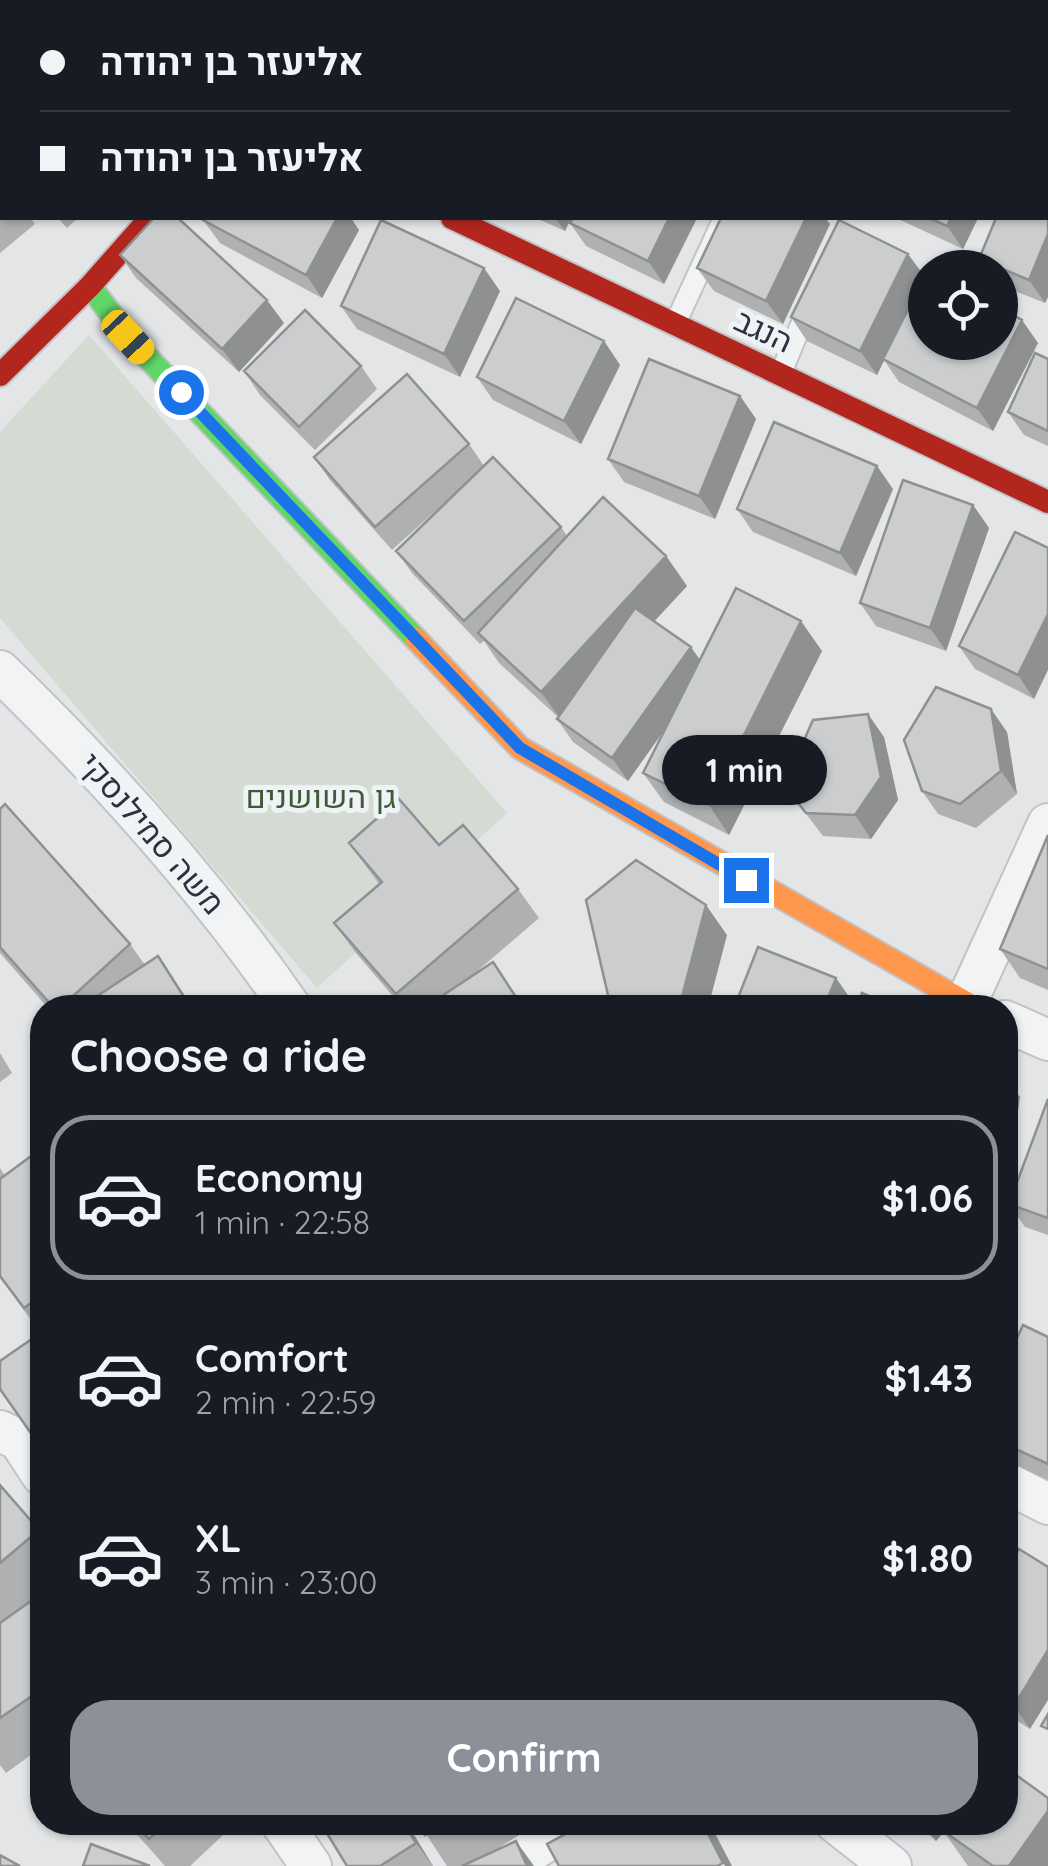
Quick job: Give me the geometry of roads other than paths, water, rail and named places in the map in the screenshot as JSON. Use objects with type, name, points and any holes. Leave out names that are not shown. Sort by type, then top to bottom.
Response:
[{"type":"street","points":[[0,375],[90,286],[148,220]]},
{"type":"street","name":"הנגב","points":[[456,220],[1048,502]]},
{"type":"street","points":[[90,286],[128,337],[520,748],[952,995]]},
{"type":"street","name":"משה סמילנסקי","points":[[0,672],[74,742],[225,913],[282,995]]},
{"type":"street","points":[[974,995],[1048,824]]},
{"type":"street","points":[[1018,1027],[1048,1040]]},
{"type":"street","points":[[0,1431],[18,1440],[30,1458]]},
{"type":"street","points":[[1018,1489],[1048,1504]]},
{"type":"street","points":[[290,1835],[311,1866]]},
{"type":"street","points":[[508,1866],[556,1835]]},
{"type":"street","points":[[852,1835],[891,1866]]},
{"type":"lane","points":[[676,324],[723,220]]},
{"type":"lane","points":[[780,374],[815,291]]},
{"type":"park label","name":"גן השושנים","points":[[321,796]]}]
